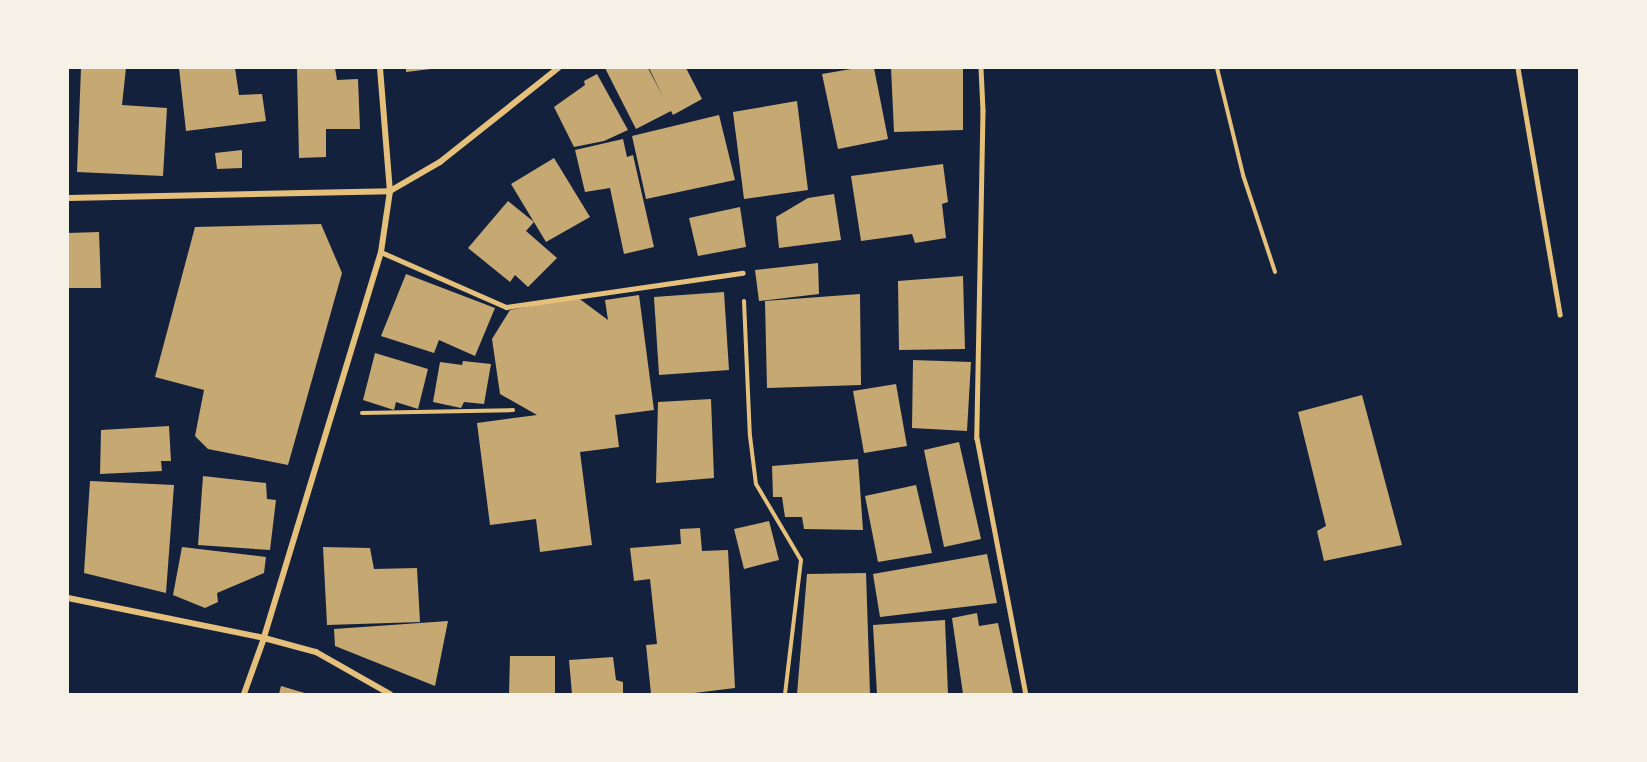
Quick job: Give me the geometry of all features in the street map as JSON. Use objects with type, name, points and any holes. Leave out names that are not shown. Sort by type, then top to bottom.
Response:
[{"type":"street","points":[[244,694],[264,638],[381,252],[390,190],[380,68]]},
{"type":"street","points":[[68,198],[390,190],[440,162],[558,68]]},
{"type":"street","points":[[68,598],[264,638],[316,652],[390,694]]},
{"type":"lane","points":[[981,68],[983,111],[977,438],[1026,694]]},
{"type":"lane","points":[[1518,68],[1560,314]]},
{"type":"lane","points":[[381,252],[506,307],[743,273]]},
{"type":"path","points":[[1217,68],[1243,175],[1275,272]]},
{"type":"path","points":[[743,273],[750,436],[756,484],[801,560],[785,694]]},
{"type":"path","points":[[332,414],[513,410]]},
{"type":"building","points":[[81,68],[126,68],[122,105],[167,108],[163,176],[77,172]]},
{"type":"building","points":[[179,68],[235,68],[239,95],[262,94],[266,121],[186,131]]},
{"type":"building","points":[[297,68],[335,68],[337,80],[358,79],[360,129],[326,129],[326,157],[299,158]]},
{"type":"building","points":[[406,68],[431,68],[431,69],[406,72]]},
{"type":"building","points":[[605,68],[648,68],[663,97],[649,68],[686,68],[702,99],[673,115],[671,111],[636,129]]},
{"type":"building","points":[[857,68],[874,68],[888,139],[838,149],[822,74]]},
{"type":"building","points":[[891,68],[963,68],[963,130],[894,132]]},
{"type":"building","points":[[597,74],[628,130],[604,141],[574,147],[554,107],[585,85],[584,81]]},
{"type":"building","points":[[797,101],[808,190],[744,199],[733,112]]},
{"type":"building","points":[[719,115],[735,180],[646,199],[632,136]]},
{"type":"building","points":[[623,139],[627,157],[633,155],[654,247],[624,254],[610,188],[585,192],[575,150]]},
{"type":"building","points":[[242,150],[242,168],[217,169],[215,153]]},
{"type":"building","points":[[554,158],[590,217],[546,242],[511,184]]},
{"type":"building","points":[[943,164],[948,202],[942,204],[946,238],[915,243],[912,234],[861,241],[851,176]]},
{"type":"building","points":[[834,194],[841,240],[779,248],[776,217],[808,198]]},
{"type":"building","points":[[508,201],[534,222],[526,231],[557,258],[528,287],[515,275],[510,282],[468,248]]},
{"type":"building","points":[[740,207],[746,247],[698,256],[689,218]]},
{"type":"building","points":[[321,224],[342,273],[288,465],[208,449],[195,436],[204,390],[155,377],[195,227]]},
{"type":"building","points":[[99,232],[101,288],[68,288],[68,233]]},
{"type":"building","points":[[818,263],[819,294],[759,301],[755,270]]},
{"type":"building","points":[[406,274],[495,308],[475,356],[439,340],[434,353],[381,336]]},
{"type":"building","points":[[963,276],[965,349],[899,350],[898,281]]},
{"type":"building","points":[[724,292],[729,370],[659,375],[654,297]]},
{"type":"building","points":[[860,294],[861,385],[767,388],[765,301]]},
{"type":"building","points":[[639,295],[654,410],[615,415],[619,447],[580,452],[592,545],[540,552],[536,519],[490,525],[477,423],[537,415],[500,394],[492,339],[510,310],[577,297],[608,320],[605,300]]},
{"type":"building","points":[[375,353],[428,369],[418,409],[396,402],[394,410],[363,400]]},
{"type":"building","points":[[913,360],[971,362],[967,431],[912,428]]},
{"type":"building","points":[[463,361],[491,364],[484,404],[464,402],[461,408],[433,402],[440,362],[462,365]]},
{"type":"building","points":[[896,384],[907,446],[864,453],[853,391]]},
{"type":"building","points":[[1362,395],[1402,545],[1324,561],[1317,531],[1326,526],[1298,412]]},
{"type":"building","points":[[711,399],[714,478],[656,483],[658,402]]},
{"type":"building","points":[[169,426],[171,461],[161,461],[162,471],[100,474],[101,430]]},
{"type":"building","points":[[959,442],[981,539],[944,547],[924,450]]},
{"type":"building","points":[[858,459],[863,530],[804,529],[802,517],[785,517],[782,497],[773,497],[772,466]]},
{"type":"building","points":[[203,476],[266,483],[267,499],[276,500],[270,550],[198,545]]},
{"type":"building","points":[[90,481],[174,485],[166,593],[84,573]]},
{"type":"building","points":[[916,485],[932,553],[878,562],[865,496]]},
{"type":"building","points":[[769,521],[779,560],[744,569],[734,529]]},
{"type":"building","points":[[700,528],[702,551],[728,550],[735,688],[686,694],[651,694],[646,645],[657,644],[650,579],[634,581],[630,548],[681,544],[680,529]]},
{"type":"building","points":[[182,547],[266,557],[264,573],[217,593],[218,602],[205,608],[173,595]]},
{"type":"building","points":[[323,547],[370,548],[374,569],[417,568],[420,622],[327,625]]},
{"type":"building","points":[[987,554],[997,603],[880,617],[873,574]]},
{"type":"building","points":[[866,573],[870,694],[797,694],[807,574]]},
{"type":"building","points":[[977,613],[979,626],[998,623],[1013,694],[963,694],[952,618]]},
{"type":"building","points":[[945,620],[948,694],[877,694],[873,625]]},
{"type":"building","points":[[448,621],[435,686],[335,646],[334,629]]},
{"type":"building","points":[[510,656],[555,656],[555,694],[509,694]]},
{"type":"building","points":[[613,657],[616,680],[623,682],[623,694],[572,694],[569,660]]},
{"type":"building","points":[[281,686],[308,694],[279,694]]}]
